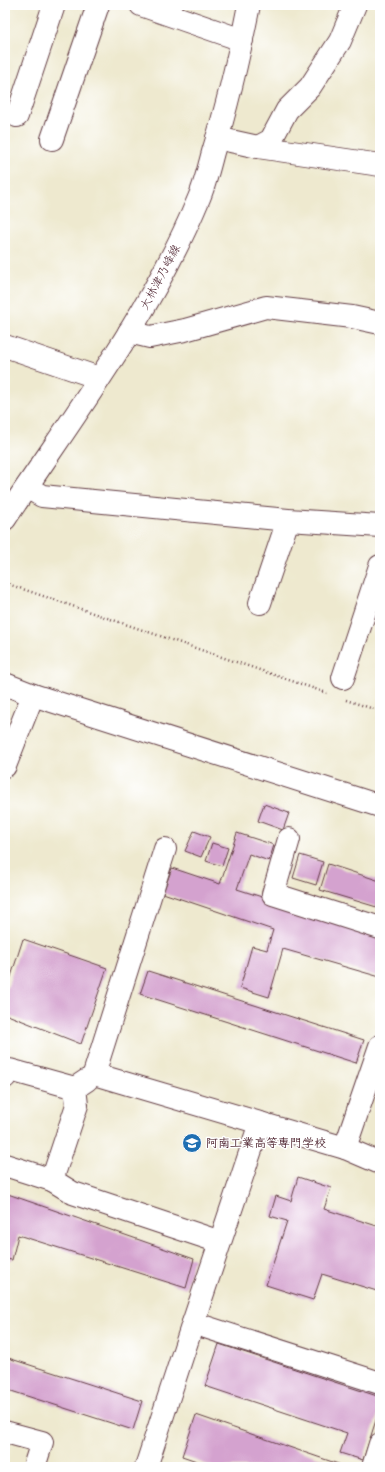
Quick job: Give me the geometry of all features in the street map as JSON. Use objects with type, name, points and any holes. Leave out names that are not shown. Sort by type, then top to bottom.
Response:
[{"type":"street","points":[[17,116],[54,5]]},
{"type":"street","points":[[52,139],[98,5]]},
{"type":"street","points":[[141,5],[242,40]]},
{"type":"street","name":"大林津乃峰線","points":[[5,519],[129,332],[166,270],[197,204],[226,110],[249,5]]},
{"type":"street","points":[[258,147],[271,140],[287,110],[310,87],[340,41],[355,5]]},
{"type":"street","points":[[217,138],[258,147],[380,165]]},
{"type":"street","points":[[129,332],[150,336],[171,333],[266,307],[352,317],[380,323]]},
{"type":"street","points":[[5,346],[99,378]]},
{"type":"street","points":[[26,486],[42,496],[288,520],[380,526]]},
{"type":"street","points":[[260,603],[288,520]]},
{"type":"street","points":[[340,691],[380,566]]},
{"type":"street","points":[[5,684],[33,695],[380,806]]},
{"type":"street","points":[[5,766],[33,695]]},
{"type":"street","points":[[289,839],[273,894],[380,928]]},
{"type":"street","points":[[75,1088],[94,1074],[165,850]]},
{"type":"street","points":[[345,1148],[380,1046]]},
{"type":"street","points":[[5,1077],[10,1070],[75,1088]]},
{"type":"street","points":[[94,1074],[345,1148],[380,1163]]},
{"type":"street","points":[[52,1180],[77,1105],[75,1088]]},
{"type":"street","points":[[146,1467],[260,1123]]},
{"type":"street","points":[[5,1165],[52,1180],[73,1193],[220,1242]]},
{"type":"street","points":[[193,1323],[380,1383]]},
{"type":"street","points":[[5,1432],[42,1442],[34,1467]]},
{"type":"street","points":[[372,1467],[380,1444]]},
{"type":"path","points":[[5,583],[340,691],[380,711]]},
{"type":"building","points":[[264,804],[289,813],[283,830],[258,821]]},
{"type":"building","points":[[194,831],[210,837],[201,857],[185,851]]},
{"type":"building","points":[[237,833],[274,845],[269,861],[249,854],[237,889],[380,935],[380,977],[283,949],[269,997],[240,988],[252,946],[267,950],[273,930],[163,893],[172,868],[220,884]]},
{"type":"building","points":[[212,843],[228,848],[222,866],[206,861]]},
{"type":"building","points":[[300,855],[323,862],[316,885],[293,878]]},
{"type":"building","points":[[328,864],[380,881],[380,908],[320,890]]},
{"type":"building","points":[[23,939],[107,968],[81,1044],[5,1014],[5,995]]},
{"type":"building","points":[[148,971],[364,1040],[356,1063],[140,994]]},
{"type":"building","points":[[298,1177],[331,1188],[324,1209],[380,1227],[380,1292],[322,1274],[313,1300],[266,1285],[287,1221],[270,1216],[276,1196],[291,1201]]},
{"type":"building","points":[[5,1193],[194,1259],[186,1288],[18,1235],[12,1260],[5,1259]]},
{"type":"building","points":[[219,1344],[380,1397],[380,1408],[363,1460],[340,1453],[347,1433],[205,1386]]},
{"type":"building","points":[[5,1357],[142,1401],[133,1430],[5,1389]]},
{"type":"building","points":[[196,1415],[347,1467],[214,1467],[182,1456]]},
{"type":"place","name":"阿南工業高等専門学校","points":[[192,1143]]}]
